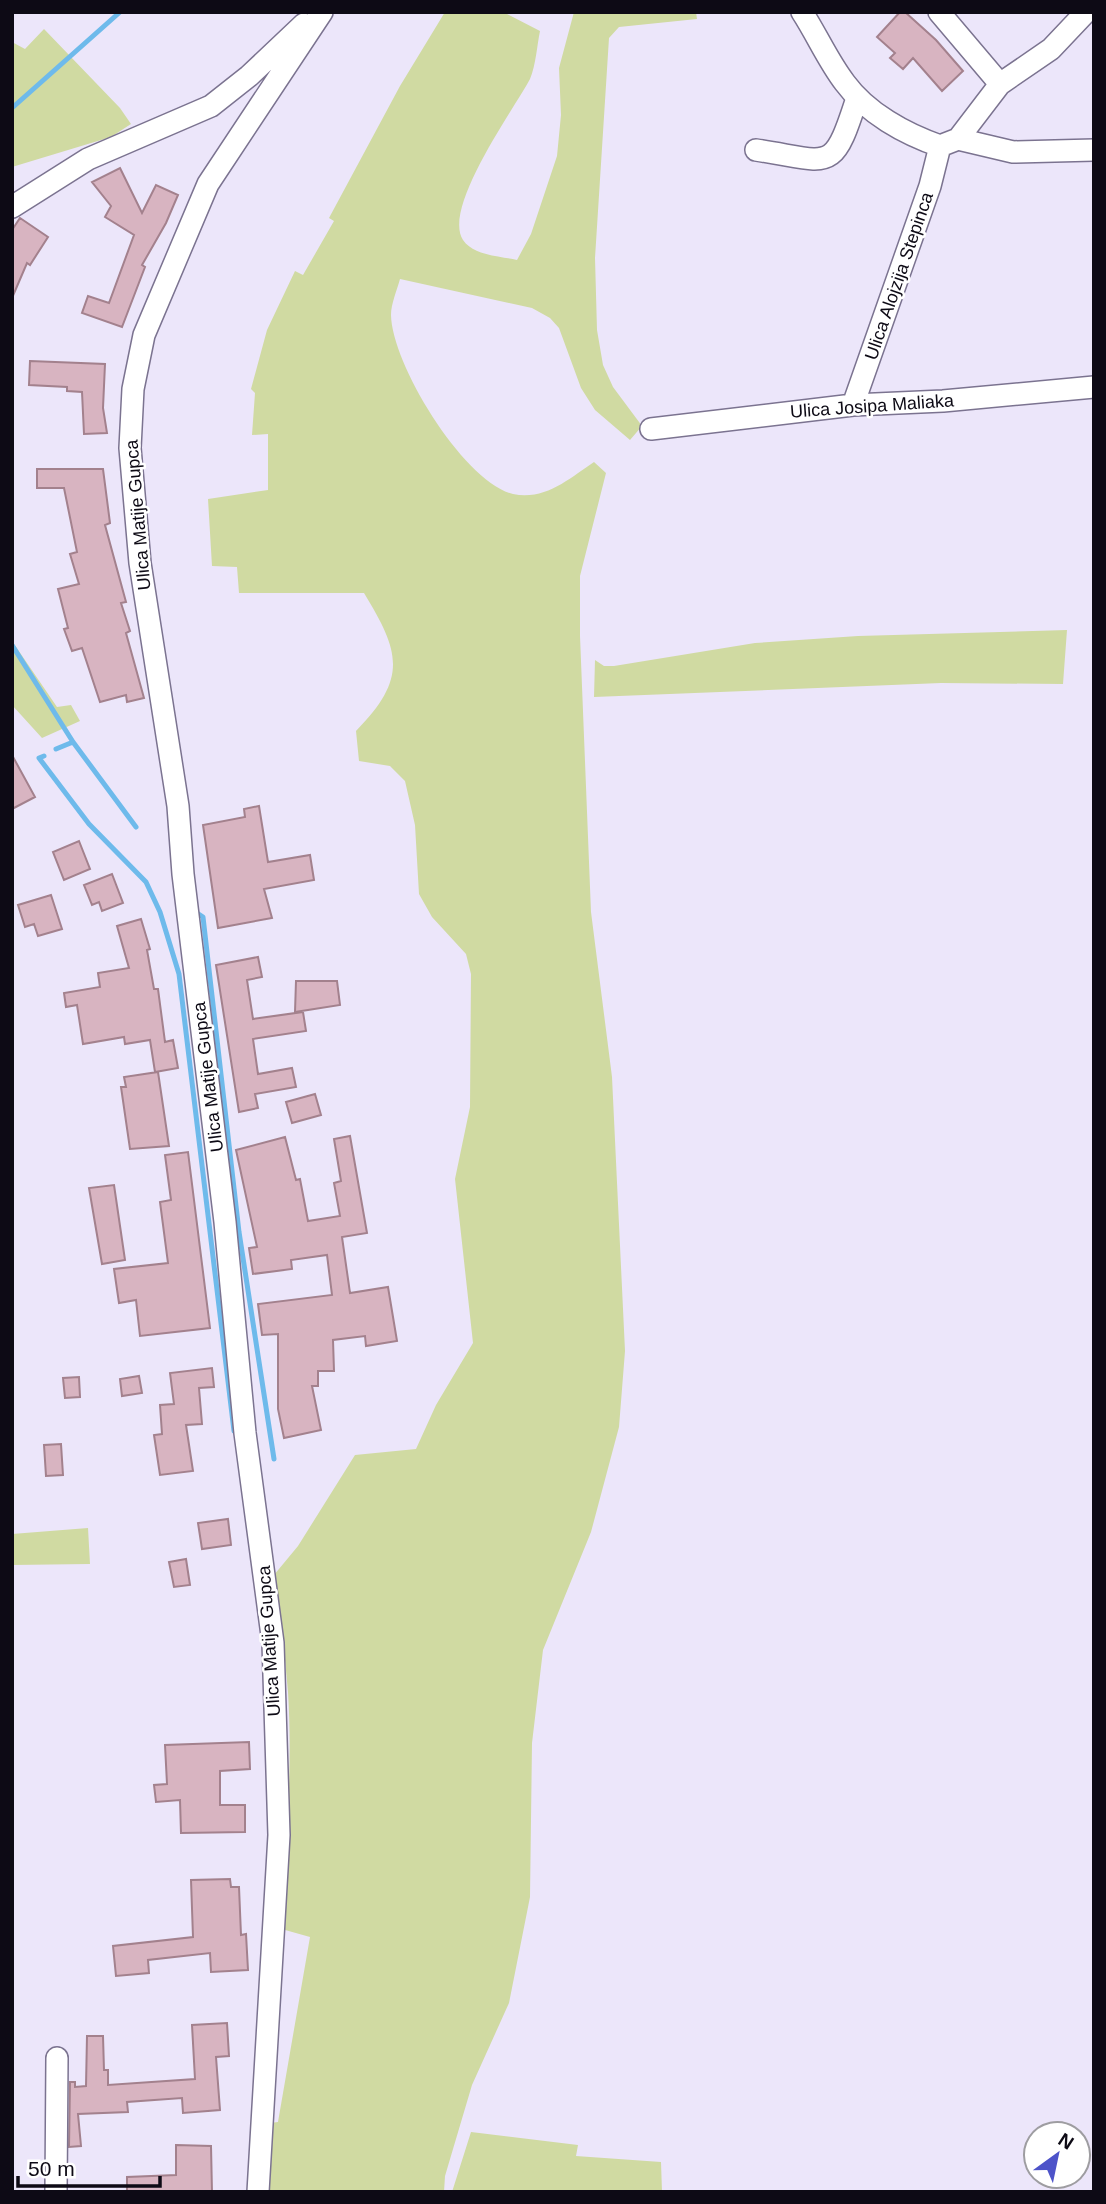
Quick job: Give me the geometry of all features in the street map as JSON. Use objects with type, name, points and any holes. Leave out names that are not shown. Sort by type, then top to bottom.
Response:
[{"type":"street","points":[[802,12],[843,81],[857,98],[913,137],[1013,152],[1094,150]]},
{"type":"street","points":[[939,12],[1000,84]]},
{"type":"street","name":"Ulica Alojzija Stepinca","points":[[853,405],[930,186],[949,143],[1000,84],[1051,49],[1086,12]]},
{"type":"street","points":[[12,207],[88,159],[211,106],[249,76],[307,20],[320,15]]},
{"type":"street","name":"Ulica Matije Gupca","points":[[258,2192],[279,1835],[273,1643],[245,1433],[225,1222],[183,874],[178,806],[139,563],[130,448],[133,390],[144,335],[204,193],[320,15]]},
{"type":"street","points":[[756,150],[824,160],[836,153],[844,141],[857,98]]},
{"type":"street","name":"Ulica Josipa Maliaka","points":[[651,429],[853,405],[943,401],[1094,387]]},
{"type":"street","points":[[56,2192],[57,2058]]},
{"type":"green space","points":[[445,12],[503,12],[540,31],[530,79],[471,183],[462,206],[459,225],[463,240],[474,249],[488,255],[517,260],[531,234],[557,156],[561,115],[559,68],[574,12],[696,12],[697,19],[619,27],[609,38],[595,258],[597,330],[603,365],[613,387],[642,426],[630,440],[595,410],[581,388],[559,328],[550,318],[532,308],[400,279],[391,315],[404,362],[434,419],[473,468],[494,485],[513,494],[536,494],[556,487],[594,462],[606,473],[580,576],[580,636],[591,912],[612,1077],[625,1351],[619,1427],[591,1532],[543,1650],[532,1743],[530,1897],[509,2003],[472,2085],[445,2176],[444,2192],[265,2192],[270,2123],[278,2122],[310,1937],[278,1928],[290,1751],[287,1677],[274,1575],[298,1546],[355,1455],[416,1449],[436,1405],[473,1343],[455,1179],[470,1107],[471,974],[466,954],[432,917],[419,894],[415,825],[405,781],[390,766],[359,761],[356,731],[384,695],[391,680],[393,664],[391,649],[376,614],[364,593],[239,593],[237,567],[212,566],[208,499],[268,490],[268,434],[252,435],[255,393],[251,389],[267,330],[295,271],[303,275],[334,221],[329,218],[400,86]]},
{"type":"green space","points":[[44,29],[120,108],[131,124],[111,137],[12,167],[12,42],[25,49]]},
{"type":"green space","points":[[1067,630],[1063,684],[941,683],[594,697],[595,660],[604,666],[614,666],[755,643],[858,636]]},
{"type":"green space","points":[[12,641],[57,707],[71,705],[80,721],[42,738],[12,705]]},
{"type":"green space","points":[[88,1528],[90,1564],[12,1565],[12,1534]]},
{"type":"green space","points":[[471,2132],[578,2145],[576,2156],[661,2162],[662,2192],[452,2192]]},
{"type":"building","points":[[900,12],[905,12],[936,40],[963,71],[942,91],[913,58],[903,69],[890,58],[895,53],[877,37]]},
{"type":"building","points":[[120,168],[142,213],[156,185],[178,195],[166,223],[142,265],[145,267],[122,327],[82,313],[88,296],[109,303],[134,235],[105,217],[111,206],[92,182]]},
{"type":"building","points":[[20,218],[48,237],[30,265],[27,263],[12,298],[12,230]]},
{"type":"building","points":[[30,361],[105,364],[103,408],[107,433],[84,434],[82,392],[67,391],[67,387],[29,385]]},
{"type":"building","points":[[37,469],[103,469],[110,523],[105,525],[126,602],[121,603],[130,631],[126,633],[144,698],[127,702],[126,695],[100,702],[82,648],[72,651],[64,629],[68,628],[58,589],[79,584],[70,554],[77,552],[64,488],[37,488]]},
{"type":"building","points":[[12,755],[35,797],[12,809]]},
{"type":"building","points":[[259,806],[268,862],[310,855],[314,880],[264,889],[272,918],[218,928],[203,825],[245,817],[244,809]]},
{"type":"building","points":[[79,841],[90,869],[64,880],[53,852]]},
{"type":"building","points":[[112,874],[123,903],[102,911],[99,902],[92,905],[84,885]]},
{"type":"building","points":[[51,895],[62,929],[38,936],[34,924],[25,927],[18,905]]},
{"type":"building","points":[[141,919],[150,949],[147,950],[154,989],[158,989],[165,1042],[173,1040],[178,1068],[155,1072],[150,1040],[125,1044],[124,1037],[83,1044],[77,1005],[66,1007],[64,993],[100,987],[98,973],[129,968],[117,926]]},
{"type":"building","points":[[258,957],[262,977],[247,980],[253,1019],[303,1012],[306,1031],[253,1039],[258,1074],[292,1068],[296,1087],[255,1094],[258,1108],[239,1112],[216,965]]},
{"type":"building","points":[[296,981],[337,981],[340,1005],[295,1012]]},
{"type":"building","points":[[158,1072],[169,1146],[130,1149],[121,1087],[126,1087],[124,1077]]},
{"type":"building","points":[[315,1094],[321,1115],[292,1123],[286,1102]]},
{"type":"building","points":[[350,1136],[367,1233],[342,1237],[350,1293],[388,1287],[397,1341],[366,1346],[365,1336],[333,1340],[334,1371],[318,1371],[318,1386],[312,1386],[321,1430],[284,1438],[278,1409],[278,1334],[262,1335],[258,1304],[332,1295],[327,1255],[291,1260],[292,1269],[253,1274],[249,1248],[257,1247],[236,1150],[285,1137],[296,1180],[300,1179],[308,1221],[340,1216],[334,1183],[341,1181],[334,1139]]},
{"type":"building","points":[[188,1152],[210,1328],[140,1336],[136,1300],[119,1303],[114,1269],[168,1263],[160,1202],[171,1200],[165,1155]]},
{"type":"building","points":[[114,1185],[125,1260],[102,1264],[89,1188]]},
{"type":"building","points":[[212,1368],[214,1387],[199,1388],[202,1424],[186,1425],[193,1471],[160,1475],[154,1435],[162,1434],[160,1405],[174,1404],[170,1373]]},
{"type":"building","points":[[139,1376],[142,1393],[122,1396],[120,1379]]},
{"type":"building","points":[[79,1377],[80,1397],[65,1398],[63,1378]]},
{"type":"building","points":[[61,1444],[63,1475],[46,1476],[44,1445]]},
{"type":"building","points":[[228,1519],[231,1545],[202,1549],[198,1523]]},
{"type":"building","points":[[186,1559],[190,1585],[174,1587],[169,1562]]},
{"type":"building","points":[[249,1742],[250,1769],[220,1771],[220,1805],[245,1805],[245,1832],[181,1833],[180,1800],[156,1802],[154,1785],[167,1784],[165,1745]]},
{"type":"building","points":[[230,1879],[231,1887],[239,1887],[241,1935],[246,1934],[248,1970],[211,1972],[210,1953],[148,1960],[149,1973],[116,1976],[113,1946],[193,1937],[191,1880]]},
{"type":"building","points":[[227,2023],[229,2056],[216,2057],[220,2110],[183,2113],[182,2098],[127,2102],[128,2112],[78,2114],[81,2146],[69,2147],[70,2082],[75,2082],[75,2087],[86,2086],[87,2036],[103,2036],[104,2070],[108,2070],[108,2085],[195,2079],[192,2025]]},
{"type":"building","points":[[176,2145],[211,2146],[212,2192],[127,2192],[127,2177],[176,2175]]},
{"type":"waterway","points":[[12,108],[120,12]]},
{"type":"waterway","points":[[12,645],[73,742],[136,827]]},
{"type":"waterway","points":[[56,749],[73,742]]},
{"type":"waterway","points":[[44,756],[39,758],[89,824],[146,882],[160,912],[179,974],[234,1431]]},
{"type":"waterway","points":[[197,913],[203,917],[239,1232],[274,1459]]}]
